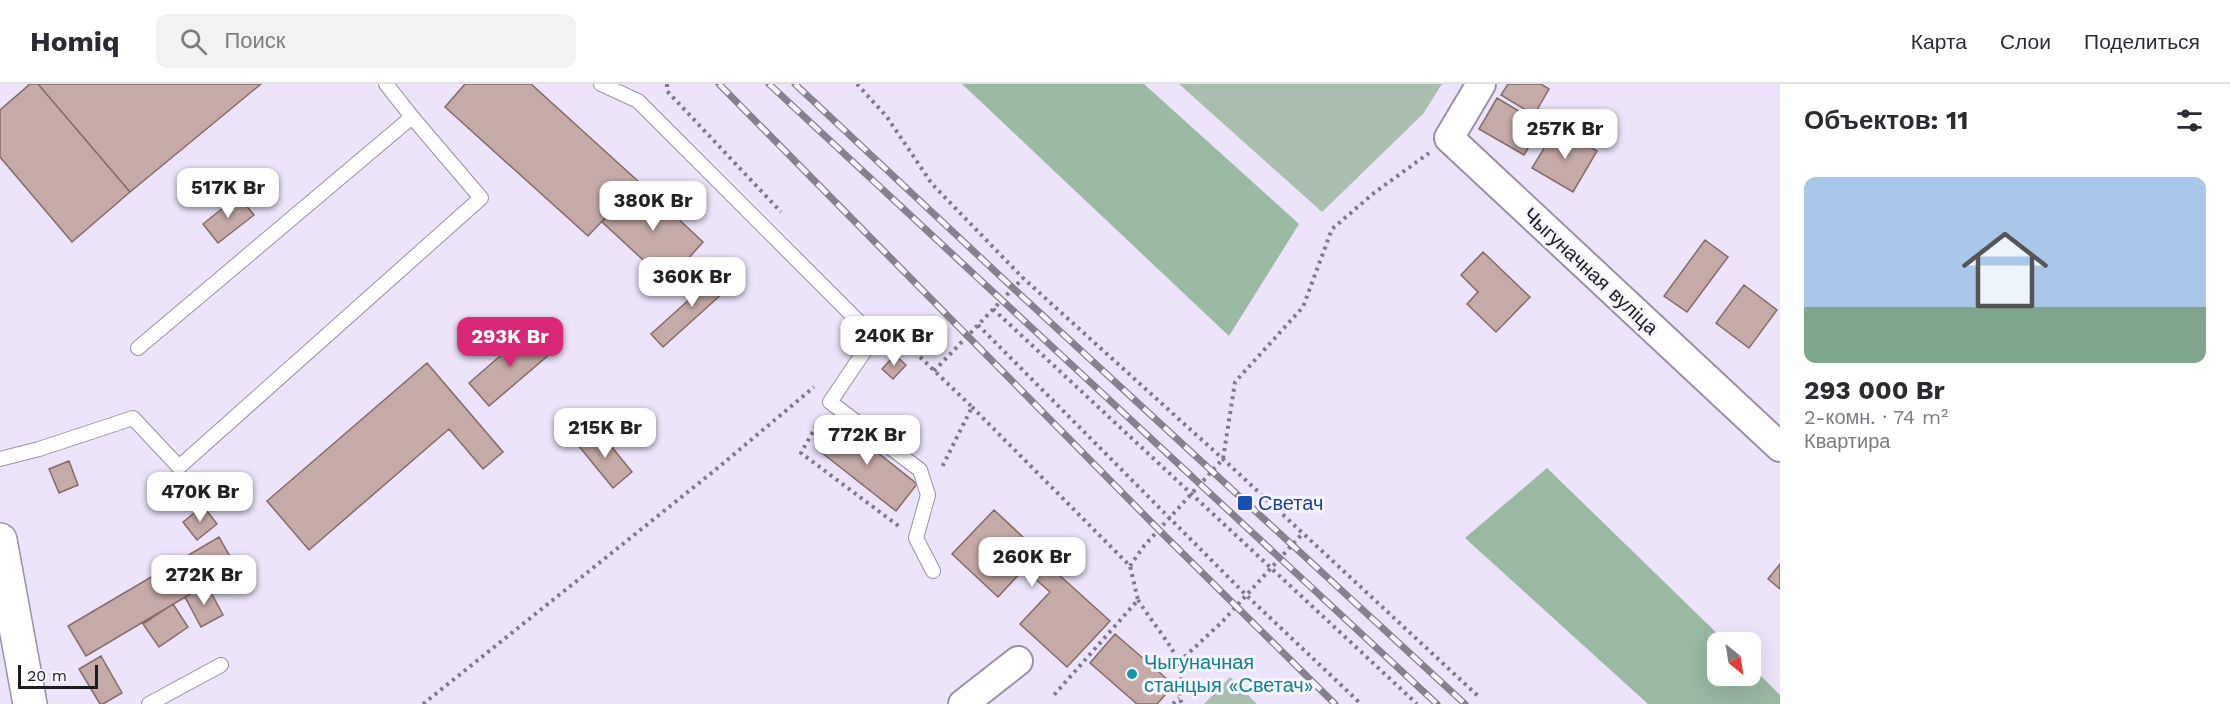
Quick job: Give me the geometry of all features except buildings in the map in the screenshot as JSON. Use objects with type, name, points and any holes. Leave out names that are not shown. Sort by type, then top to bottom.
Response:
[{"type":"street","points":[[1449,138],[1481,84]]},
{"type":"street","name":"Чыгуначная вуліца","points":[[1449,138],[1780,447]]},
{"type":"street","points":[[0,540],[30,704]]},
{"type":"street","points":[[963,704],[1018,661]]},
{"type":"lane","points":[[0,459],[39,449],[133,418],[179,467],[481,198],[386,84]]},
{"type":"lane","points":[[601,84],[638,101],[874,337],[830,402],[920,470],[928,495],[916,538],[933,571]]},
{"type":"lane","points":[[138,348],[412,117]]},
{"type":"lane","points":[[149,704],[221,665]]},
{"type":"path","points":[[857,84],[887,117],[932,184],[1023,278],[1223,459],[1478,696]]},
{"type":"path","points":[[1130,566],[1144,546],[1223,459],[1235,382],[1303,307],[1332,229],[1374,193],[1449,138]]},
{"type":"path","points":[[1023,278],[934,371],[1130,566],[1138,600],[1179,662],[1183,680],[1179,698],[1173,704]]},
{"type":"path","points":[[993,309],[1417,704]]},
{"type":"path","points":[[978,325],[1246,596],[1361,704]]},
{"type":"path","points":[[423,704],[714,471],[821,382]]},
{"type":"path","points":[[830,402],[801,453],[916,538]]},
{"type":"path","points":[[928,495],[972,407]]},
{"type":"path","points":[[1179,662],[1222,622],[1302,534]]},
{"type":"path","points":[[1054,695],[1138,600]]},
{"type":"path","points":[[1179,698],[1182,704]]},
{"type":"green space","points":[[962,84],[1144,84],[1299,224],[1229,336]]},
{"type":"green space","points":[[1179,84],[1442,84],[1423,114],[1322,212]]},
{"type":"green space","points":[[1547,468],[1716,632],[1707,632],[1707,686],[1761,686],[1761,676],[1780,695],[1780,704],[1648,704],[1465,538]]},
{"type":"green space","points":[[1230,677],[1257,704],[1204,704]]},
{"type":"railway","points":[[719,84],[1160,531],[1335,704]]},
{"type":"railway","points":[[769,84],[1437,704]]},
{"type":"railway","points":[[795,84],[1465,704]]},
{"type":"place","name":"Светач","points":[[1245,503]]},
{"type":"place","name":"Чыгуначная станцыя «Светач»","points":[[1132,674]]}]
